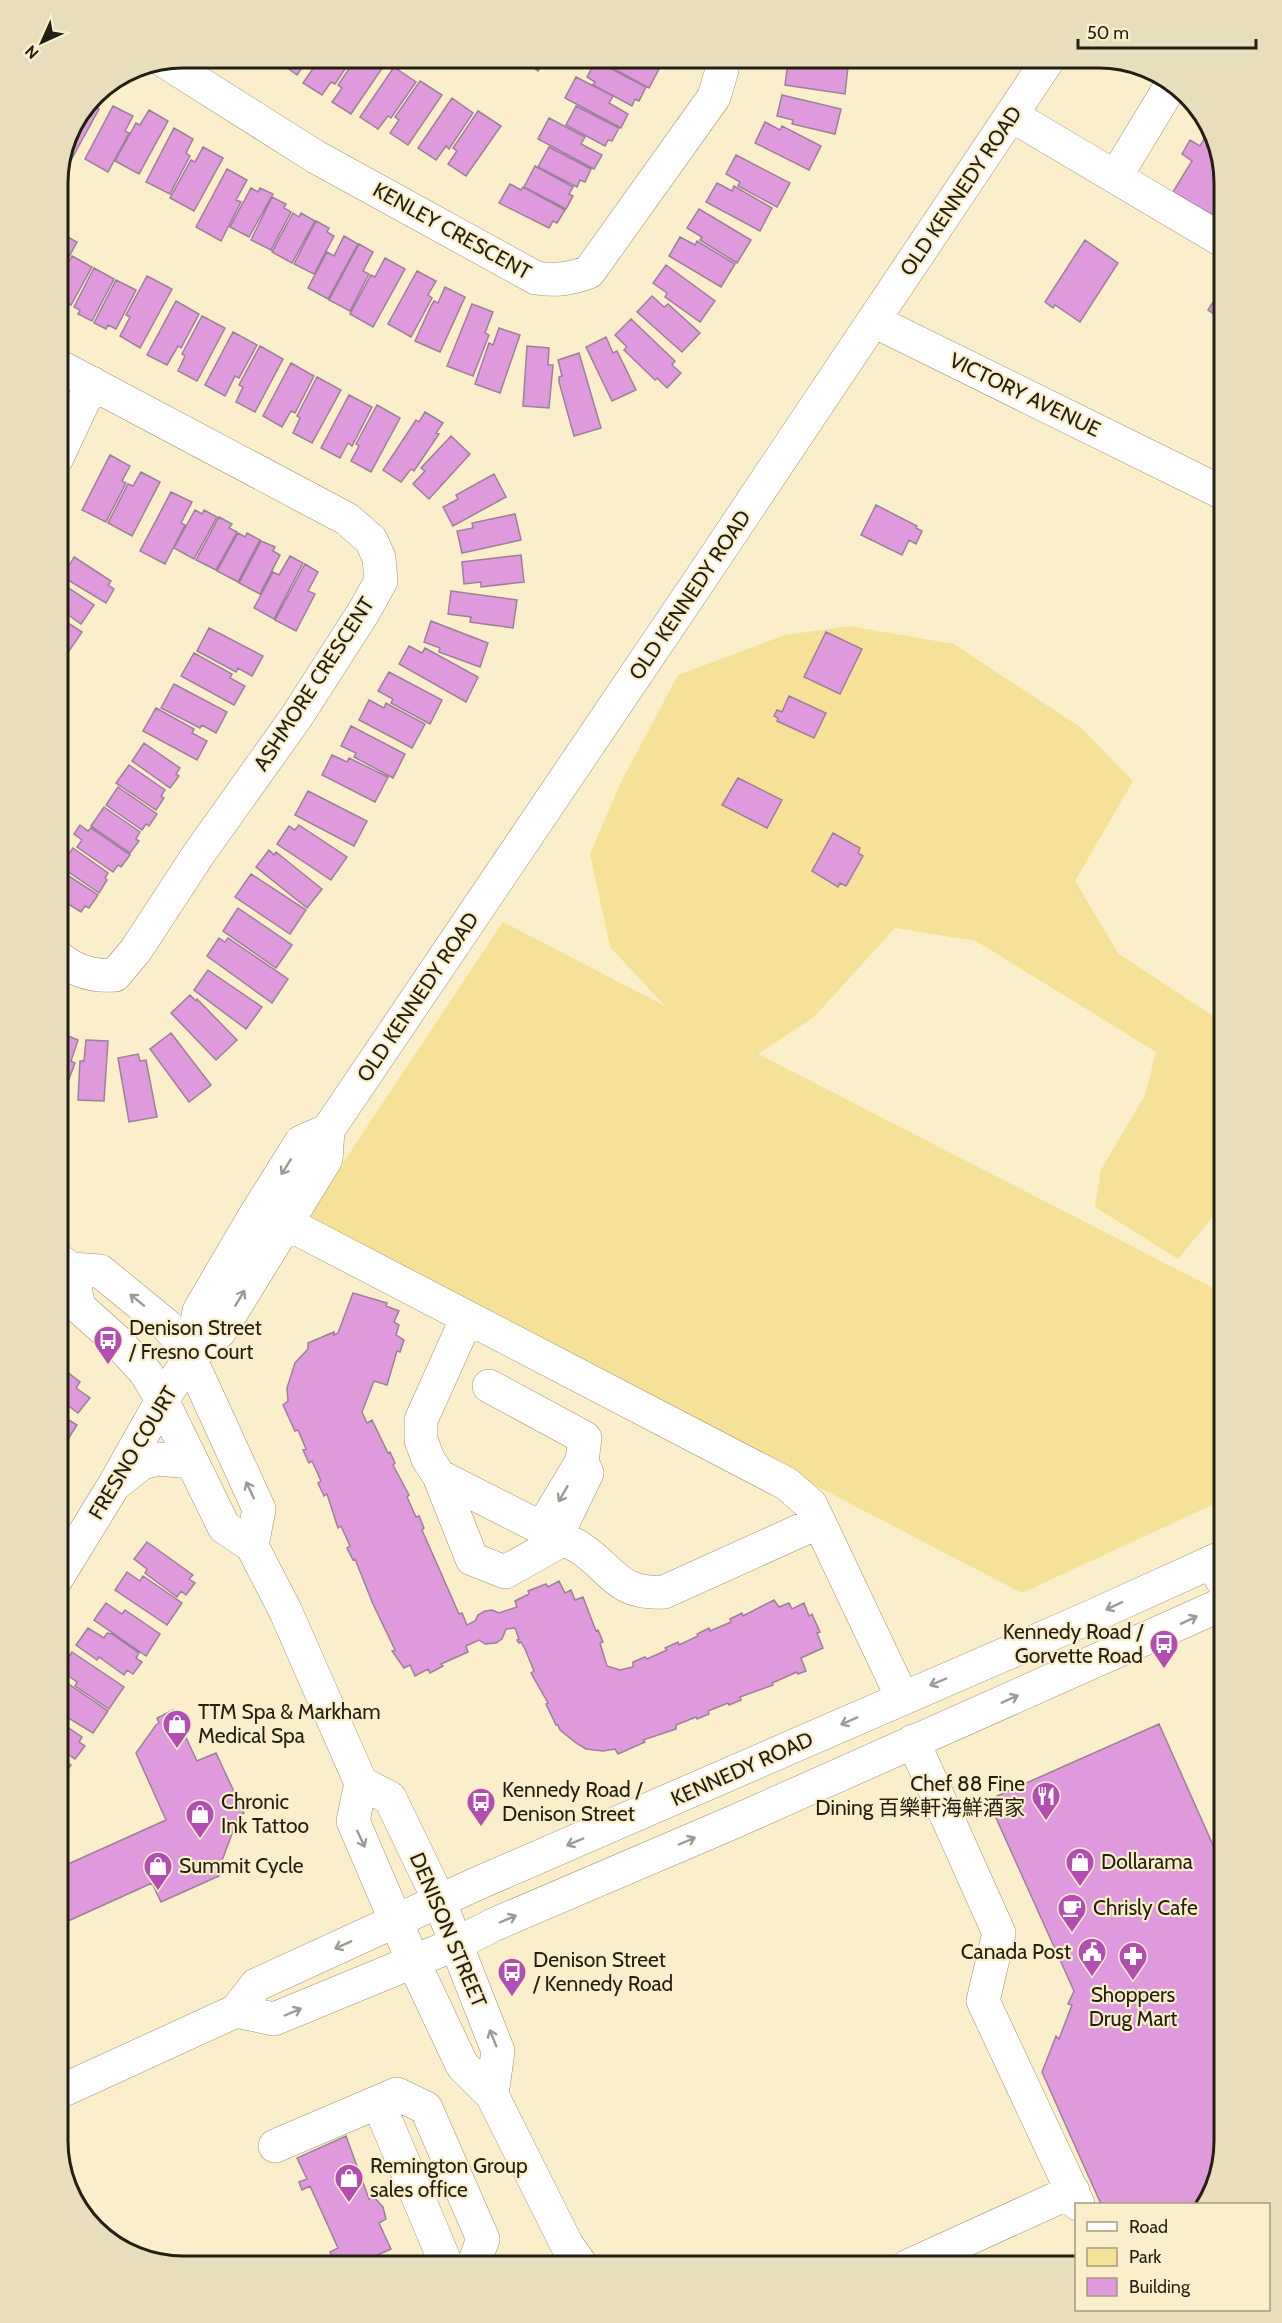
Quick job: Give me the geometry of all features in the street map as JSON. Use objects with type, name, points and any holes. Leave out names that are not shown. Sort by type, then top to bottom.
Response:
[{"type":"street","name":"KENLEY CRESCENT","points":[[175,68],[316,157],[536,278],[554,281],[572,279],[589,272],[714,97],[722,68]]},
{"type":"street","name":"OLD KENNEDY ROAD","points":[[190,1358],[220,1332],[326,1159],[328,1130],[587,749],[1043,68]]},
{"type":"street","points":[[1116,176],[1168,90]]},
{"type":"street","points":[[1011,115],[1214,235]]},
{"type":"street","name":"VICTORY AVENUE","points":[[874,321],[1214,488]]},
{"type":"street","name":"ASHMORE CRESCENT","points":[[68,371],[347,519],[371,540],[379,558],[381,581],[297,716],[198,855],[136,950],[115,975],[97,977],[68,963]]},
{"type":"street","points":[[68,434],[92,383]]},
{"type":"street","points":[[190,1358],[200,1311],[254,1217],[301,1142],[328,1130]]},
{"type":"street","points":[[286,1223],[787,1484],[811,1505],[902,1697]]},
{"type":"street","points":[[68,1265],[100,1271],[166,1325],[177,1337],[190,1358],[259,1509],[252,1546]]},
{"type":"street","points":[[68,1275],[79,1307],[146,1373],[162,1400],[224,1527],[252,1546],[285,1610],[361,1784]]},
{"type":"street","points":[[467,1318],[421,1420],[422,1440],[428,1459],[439,1476],[472,1559],[505,1572],[554,1534],[587,1473],[582,1461],[585,1438],[489,1386]]},
{"type":"street","name":"FRESNO COURT","points":[[68,1560],[162,1400],[190,1358]]},
{"type":"street","points":[[114,1485],[142,1463],[158,1459],[191,1461]]},
{"type":"street","points":[[439,1476],[554,1534],[594,1557],[617,1581],[632,1589],[647,1593],[664,1592],[819,1522]]},
{"type":"street","name":"KENNEDY ROAD","points":[[68,2088],[237,2011],[256,1985],[474,1885],[706,1786],[902,1697],[1086,1619],[1214,1570]]},
{"type":"street","name":"KENNEDY ROAD","points":[[237,2011],[274,2019],[456,1944],[493,1925],[736,1821],[1214,1609]]},
{"type":"street","points":[[913,1741],[999,1933],[982,2001],[1076,2198],[933,2256]]},
{"type":"street","name":"DENISON STREET","points":[[492,2095],[498,2051],[440,1902],[390,1798],[361,1784],[353,1821],[413,1961],[462,2065],[492,2095],[567,2245],[574,2255]]},
{"type":"street","points":[[275,2146],[397,2094],[426,2108],[483,2239],[477,2255]]},
{"type":"street","points":[[378,2102],[442,2255]]},
{"type":"green space","points":[[849,626],[954,644],[1080,727],[1133,781],[1075,881],[1118,953],[1214,1017],[1214,1215],[1178,1259],[1095,1207],[1101,1170],[1145,1095],[1156,1052],[976,941],[895,928],[814,1017],[758,1054],[1214,1288],[1214,1504],[1022,1593],[305,1220],[503,922],[665,1006],[610,947],[590,854],[621,782],[678,675],[785,635]]},
{"type":"building","points":[[288,68],[302,68],[297,75]]},
{"type":"building","points":[[313,68],[346,68],[335,84],[331,82],[322,95],[303,83]]},
{"type":"building","points":[[350,68],[382,68],[351,114],[332,102],[342,88],[338,85]]},
{"type":"building","points":[[393,68],[416,82],[391,118],[388,116],[378,129],[360,117]]},
{"type":"building","points":[[592,68],[610,68],[646,87],[639,101],[635,99],[632,106],[593,85],[595,82],[587,77]]},
{"type":"building","points":[[612,68],[659,68],[649,88]]},
{"type":"building","points":[[787,68],[848,68],[845,94],[785,85]]},
{"type":"building","points":[[576,77],[613,96],[609,103],[628,114],[621,128],[565,98]]},
{"type":"building","points":[[420,81],[442,95],[408,145],[390,133],[399,120],[395,117]]},
{"type":"building","points":[[782,95],[841,109],[835,134],[792,124],[793,120],[777,116]]},
{"type":"building","points":[[452,98],[473,113],[449,149],[446,146],[436,160],[418,148]]},
{"type":"building","points":[[113,106],[133,116],[125,131],[129,133],[108,172],[85,159]]},
{"type":"building","points":[[576,106],[619,128],[612,141],[608,140],[605,146],[566,125]]},
{"type":"building","points":[[95,107],[99,109],[70,162],[79,131]]},
{"type":"building","points":[[149,110],[168,121],[139,174],[115,161],[136,123],[140,125]]},
{"type":"building","points":[[478,111],[501,126],[466,176],[448,164],[457,151],[453,148]]},
{"type":"building","points":[[549,118],[585,137],[581,144],[602,155],[594,169],[538,139]]},
{"type":"building","points":[[765,122],[780,130],[782,126],[821,146],[809,170],[755,143]]},
{"type":"building","points":[[174,128],[193,139],[186,153],[190,156],[170,194],[146,182]]},
{"type":"building","points":[[1205,137],[1214,167],[1214,216],[1173,192],[1192,161],[1182,154],[1190,140],[1200,146]]},
{"type":"building","points":[[203,147],[223,158],[194,211],[170,198],[191,160],[195,162]]},
{"type":"building","points":[[549,147],[591,169],[585,182],[580,180],[577,187],[538,167]]},
{"type":"building","points":[[736,155],[790,183],[777,207],[738,186],[740,182],[726,174]]},
{"type":"building","points":[[535,166],[573,187],[569,194],[573,196],[566,209],[524,187]]},
{"type":"building","points":[[227,169],[247,180],[236,200],[241,202],[221,241],[196,227]]},
{"type":"building","points":[[717,183],[732,191],[734,186],[772,208],[760,231],[706,202]]},
{"type":"building","points":[[510,184],[521,190],[523,187],[565,210],[557,223],[553,221],[549,228],[499,203]]},
{"type":"building","points":[[251,188],[258,192],[260,188],[273,194],[249,237],[230,227]]},
{"type":"building","points":[[272,197],[286,204],[284,208],[291,212],[271,250],[251,240]]},
{"type":"building","points":[[699,209],[751,240],[737,263],[700,240],[702,237],[687,228]]},
{"type":"building","points":[[293,213],[299,217],[301,213],[315,221],[292,263],[272,252]]},
{"type":"building","points":[[316,221],[329,228],[327,232],[334,236],[314,274],[294,264]]},
{"type":"building","points":[[344,236],[358,244],[328,299],[308,288],[327,252],[334,256]]},
{"type":"building","points":[[68,237],[77,242],[68,259]]},
{"type":"building","points":[[680,237],[695,245],[697,241],[735,264],[721,287],[669,256]]},
{"type":"building","points":[[1085,240],[1118,263],[1080,322],[1055,305],[1053,308],[1045,302]]},
{"type":"building","points":[[359,244],[373,252],[363,271],[369,274],[350,311],[329,300]]},
{"type":"building","points":[[72,256],[92,267],[71,305],[68,304],[68,263]]},
{"type":"building","points":[[385,258],[405,269],[373,327],[350,314],[371,275],[375,277]]},
{"type":"building","points":[[666,265],[715,301],[700,322],[665,297],[667,293],[653,283]]},
{"type":"building","points":[[94,268],[114,279],[92,321],[78,314],[80,310],[74,307]]},
{"type":"building","points":[[417,271],[436,281],[428,295],[432,298],[411,337],[388,324]]},
{"type":"building","points":[[147,276],[172,289],[140,348],[120,336],[130,317],[126,315]]},
{"type":"building","points":[[116,280],[136,290],[116,329],[108,325],[106,329],[94,323]]},
{"type":"building","points":[[445,287],[465,297],[440,352],[415,341],[431,306],[434,301],[438,303]]},
{"type":"building","points":[[652,296],[664,307],[668,304],[700,333],[682,352],[637,312]]},
{"type":"building","points":[[1214,300],[1214,314],[1208,310]]},
{"type":"building","points":[[176,301],[199,314],[181,348],[178,346],[167,365],[147,355]]},
{"type":"building","points":[[472,304],[493,312],[485,333],[489,335],[473,376],[447,366]]},
{"type":"building","points":[[202,316],[225,328],[197,381],[178,371],[185,356],[182,354]]},
{"type":"building","points":[[631,319],[675,361],[672,365],[681,373],[667,388],[657,378],[655,380],[624,350],[627,347],[615,335]]},
{"type":"building","points":[[499,328],[520,335],[500,393],[475,384],[489,343],[493,345]]},
{"type":"building","points":[[233,332],[257,345],[239,378],[235,376],[225,396],[205,385]]},
{"type":"building","points":[[606,337],[613,353],[617,351],[636,390],[612,401],[586,347]]},
{"type":"building","points":[[260,346],[283,359],[255,412],[236,402],[243,387],[239,385]]},
{"type":"building","points":[[527,346],[549,348],[548,365],[553,365],[549,408],[523,406]]},
{"type":"building","points":[[579,353],[601,428],[574,436],[559,382],[559,377],[562,376],[558,360]]},
{"type":"building","points":[[291,363],[314,376],[295,413],[291,411],[282,427],[263,416]]},
{"type":"building","points":[[317,377],[341,390],[312,443],[293,433],[300,418],[297,416]]},
{"type":"building","points":[[349,395],[372,407],[352,446],[348,443],[340,458],[321,448]]},
{"type":"building","points":[[377,405],[400,418],[371,472],[351,461],[359,446],[356,444]]},
{"type":"building","points":[[425,412],[443,423],[436,433],[439,434],[414,471],[411,469],[401,482],[383,470],[416,420],[419,422]]},
{"type":"building","points":[[451,436],[470,454],[429,499],[413,484],[425,471],[421,468]]},
{"type":"building","points":[[110,455],[130,466],[122,481],[126,483],[106,522],[82,510]]},
{"type":"building","points":[[141,472],[160,482],[132,536],[108,523],[128,484],[133,486]]},
{"type":"building","points":[[494,474],[506,497],[453,526],[443,507],[458,499],[456,495]]},
{"type":"building","points":[[171,492],[192,502],[181,523],[185,525],[165,564],[140,551]]},
{"type":"building","points":[[876,505],[917,526],[916,528],[922,531],[916,544],[909,540],[902,555],[861,535]]},
{"type":"building","points":[[195,510],[202,514],[204,510],[217,517],[194,559],[174,548]]},
{"type":"building","points":[[515,514],[521,540],[462,553],[457,531],[473,528],[472,523]]},
{"type":"building","points":[[219,517],[232,524],[229,528],[237,532],[216,570],[196,560]]},
{"type":"building","points":[[238,533],[245,537],[247,533],[260,540],[238,582],[217,571]]},
{"type":"building","points":[[261,541],[275,547],[273,551],[280,555],[260,594],[239,583]]},
{"type":"building","points":[[521,555],[524,582],[481,587],[481,582],[464,584],[462,562]]},
{"type":"building","points":[[290,556],[303,563],[274,619],[254,608],[273,572],[279,575]]},
{"type":"building","points":[[74,557],[111,581],[108,585],[114,589],[106,603],[68,580],[68,563],[70,564]]},
{"type":"building","points":[[305,564],[318,572],[308,591],[315,594],[296,631],[275,620]]},
{"type":"building","points":[[68,587],[94,605],[81,624],[68,615]]},
{"type":"building","points":[[451,591],[517,600],[513,628],[470,622],[471,617],[448,614]]},
{"type":"building","points":[[431,621],[488,643],[480,667],[439,652],[440,648],[424,642]]},
{"type":"building","points":[[68,623],[82,632],[68,650]]},
{"type":"building","points":[[209,628],[263,656],[252,676],[238,668],[236,672],[197,651]]},
{"type":"building","points":[[826,632],[862,649],[840,694],[804,677]]},
{"type":"building","points":[[409,646],[422,653],[425,648],[478,677],[466,702],[399,664]]},
{"type":"building","points":[[194,653],[232,674],[230,678],[245,686],[234,705],[181,676]]},
{"type":"building","points":[[389,672],[442,700],[430,724],[391,703],[393,699],[378,691]]},
{"type":"building","points":[[174,684],[227,712],[216,733],[202,725],[200,728],[161,708]]},
{"type":"building","points":[[789,696],[826,713],[814,738],[777,721],[778,718],[774,716],[777,710],[782,712]]},
{"type":"building","points":[[369,700],[384,708],[386,703],[425,724],[412,748],[359,720]]},
{"type":"building","points":[[156,708],[194,729],[192,733],[207,741],[197,760],[143,731]]},
{"type":"building","points":[[351,726],[405,754],[393,778],[354,757],[356,753],[341,746]]},
{"type":"building","points":[[144,743],[180,768],[176,774],[179,776],[170,788],[132,761]]},
{"type":"building","points":[[332,755],[347,762],[349,758],[388,777],[375,802],[322,775]]},
{"type":"building","points":[[129,765],[165,790],[161,796],[164,798],[156,810],[116,783]]},
{"type":"building","points":[[738,778],[782,800],[767,828],[722,805]]},
{"type":"building","points":[[118,787],[157,814],[149,826],[146,824],[142,830],[106,805]]},
{"type":"building","points":[[308,791],[367,821],[354,846],[295,815]]},
{"type":"building","points":[[104,807],[140,832],[136,839],[139,841],[130,853],[91,826]]},
{"type":"building","points":[[80,825],[88,831],[91,828],[130,855],[121,867],[118,865],[113,872],[77,847],[82,840],[74,834]]},
{"type":"building","points":[[299,825],[347,857],[331,880],[277,844],[289,826],[295,830]]},
{"type":"building","points":[[833,833],[860,848],[858,853],[863,856],[846,886],[840,883],[838,887],[812,871]]},
{"type":"building","points":[[73,848],[108,873],[105,878],[107,880],[99,893],[68,872],[68,855]]},
{"type":"building","points":[[269,850],[274,855],[276,852],[322,889],[307,908],[256,867]]},
{"type":"building","points":[[251,874],[306,910],[290,934],[235,897]]},
{"type":"building","points":[[68,876],[98,895],[89,908],[85,906],[81,912],[68,904]]},
{"type":"building","points":[[238,908],[292,945],[276,968],[223,931]]},
{"type":"building","points":[[219,938],[225,942],[228,938],[288,979],[272,1003],[207,956]]},
{"type":"building","points":[[208,970],[262,1007],[246,1029],[194,990]]},
{"type":"building","points":[[190,995],[196,1001],[197,999],[237,1040],[216,1060],[171,1013]]},
{"type":"building","points":[[171,1033],[211,1085],[189,1102],[150,1049]]},
{"type":"building","points":[[68,1036],[78,1040],[71,1061],[75,1063],[68,1081]]},
{"type":"building","points":[[86,1040],[108,1041],[104,1101],[78,1100],[80,1061],[84,1061]]},
{"type":"building","points":[[138,1054],[140,1061],[146,1060],[157,1117],[129,1122],[118,1058]]},
{"type":"building","points":[[353,1293],[387,1303],[386,1306],[399,1311],[394,1322],[399,1325],[396,1335],[404,1340],[400,1352],[397,1351],[387,1385],[374,1381],[362,1412],[367,1423],[372,1420],[388,1453],[390,1452],[395,1463],[393,1465],[409,1495],[407,1497],[416,1517],[419,1516],[424,1528],[422,1530],[459,1614],[462,1613],[467,1625],[485,1611],[492,1610],[499,1613],[517,1607],[515,1601],[529,1594],[528,1591],[546,1584],[548,1587],[559,1581],[565,1593],[571,1590],[575,1600],[583,1597],[596,1631],[598,1630],[603,1642],[600,1643],[607,1666],[620,1670],[633,1667],[633,1662],[645,1657],[647,1659],[678,1642],[679,1645],[709,1628],[710,1631],[731,1622],[730,1619],[742,1613],[743,1616],[774,1600],[779,1607],[789,1603],[792,1609],[804,1603],[809,1616],[812,1614],[820,1632],[817,1633],[823,1648],[801,1658],[806,1671],[798,1674],[797,1672],[772,1683],[773,1685],[740,1697],[741,1700],[708,1711],[709,1714],[697,1719],[696,1717],[676,1725],[676,1729],[643,1740],[645,1742],[618,1754],[615,1749],[603,1751],[586,1749],[560,1730],[531,1673],[534,1671],[525,1649],[517,1640],[519,1639],[515,1628],[506,1629],[502,1639],[496,1643],[485,1644],[479,1640],[466,1646],[468,1652],[441,1664],[443,1666],[430,1673],[428,1669],[415,1676],[410,1665],[404,1668],[392,1651],[395,1650],[355,1559],[353,1560],[347,1548],[350,1546],[341,1526],[338,1528],[327,1494],[324,1496],[318,1483],[321,1481],[312,1461],[309,1463],[298,1430],[295,1431],[283,1405],[288,1401],[287,1388],[295,1363],[308,1349],[308,1343],[334,1332],[334,1335],[338,1333]]},
{"type":"building","points":[[68,1373],[80,1382],[76,1388],[90,1398],[78,1413],[68,1406]]},
{"type":"building","points":[[68,1419],[77,1425],[68,1439]]},
{"type":"building","points":[[147,1542],[193,1575],[189,1579],[195,1583],[186,1595],[181,1591],[177,1597],[145,1573],[147,1569],[134,1559]]},
{"type":"building","points":[[127,1572],[140,1581],[143,1576],[182,1603],[167,1625],[115,1590]]},
{"type":"building","points":[[106,1603],[122,1614],[125,1610],[160,1634],[146,1656],[94,1620]]},
{"type":"building","points":[[88,1628],[104,1638],[107,1633],[112,1634],[139,1653],[136,1658],[142,1662],[133,1674],[127,1670],[124,1675],[99,1657],[97,1660],[76,1645]]},
{"type":"building","points":[[72,1652],[124,1687],[109,1709],[75,1686],[77,1682],[68,1676],[68,1658]]},
{"type":"building","points":[[68,1684],[108,1711],[93,1733],[68,1718]]},
{"type":"building","points":[[173,1710],[197,1761],[216,1753],[244,1813],[239,1815],[217,1874],[219,1876],[161,1902],[152,1883],[68,1921],[68,1864],[166,1820],[136,1753],[159,1723],[157,1718]]},
{"type":"building","points":[[1159,1724],[1214,1847],[1214,2156],[1203,2192],[1196,2203],[1101,2203],[1042,2072],[1056,2036],[1059,2039],[1072,2005],[1068,2004],[1074,1991],[992,1809],[997,1796]]},
{"type":"building","points":[[68,1727],[82,1737],[79,1742],[85,1746],[75,1759],[69,1755]]},
{"type":"building","name":"Remington Group sales office","points":[[346,2136],[369,2199],[374,2197],[383,2207],[386,2219],[379,2223],[391,2249],[377,2255],[331,2255],[330,2252],[338,2248],[310,2186],[302,2190],[299,2182],[307,2179],[297,2158]]},
{"type":"place","name":"Denison Street / Fresno Court","points":[[108,1366]]},
{"type":"place","name":"Kennedy Road / Gorvette Road","points":[[1164,1670]]},
{"type":"place","name":"TTM Spa & Markham Medical Spa","points":[[177,1750]]},
{"type":"place","name":"Chef 88 Fine Dining 百樂軒海鮮酒家","points":[[1046,1822]]},
{"type":"place","name":"Kennedy Road / Denison Street","points":[[481,1828]]},
{"type":"place","name":"Chronic Ink Tattoo","points":[[200,1840]]},
{"type":"place","name":"Dollarama","points":[[1080,1888]]},
{"type":"place","name":"Summit Cycle","points":[[158,1892]]},
{"type":"place","name":"Chrisly Cafe","points":[[1072,1934]]},
{"type":"place","name":"Canada Post","points":[[1092,1978]]},
{"type":"place","name":"Shoppers Drug Mart","points":[[1133,1982]]},
{"type":"place","name":"Denison Street / Kennedy Road","points":[[512,1998]]},
{"type":"place","name":"Remington Group sales office","points":[[349,2204]]}]
